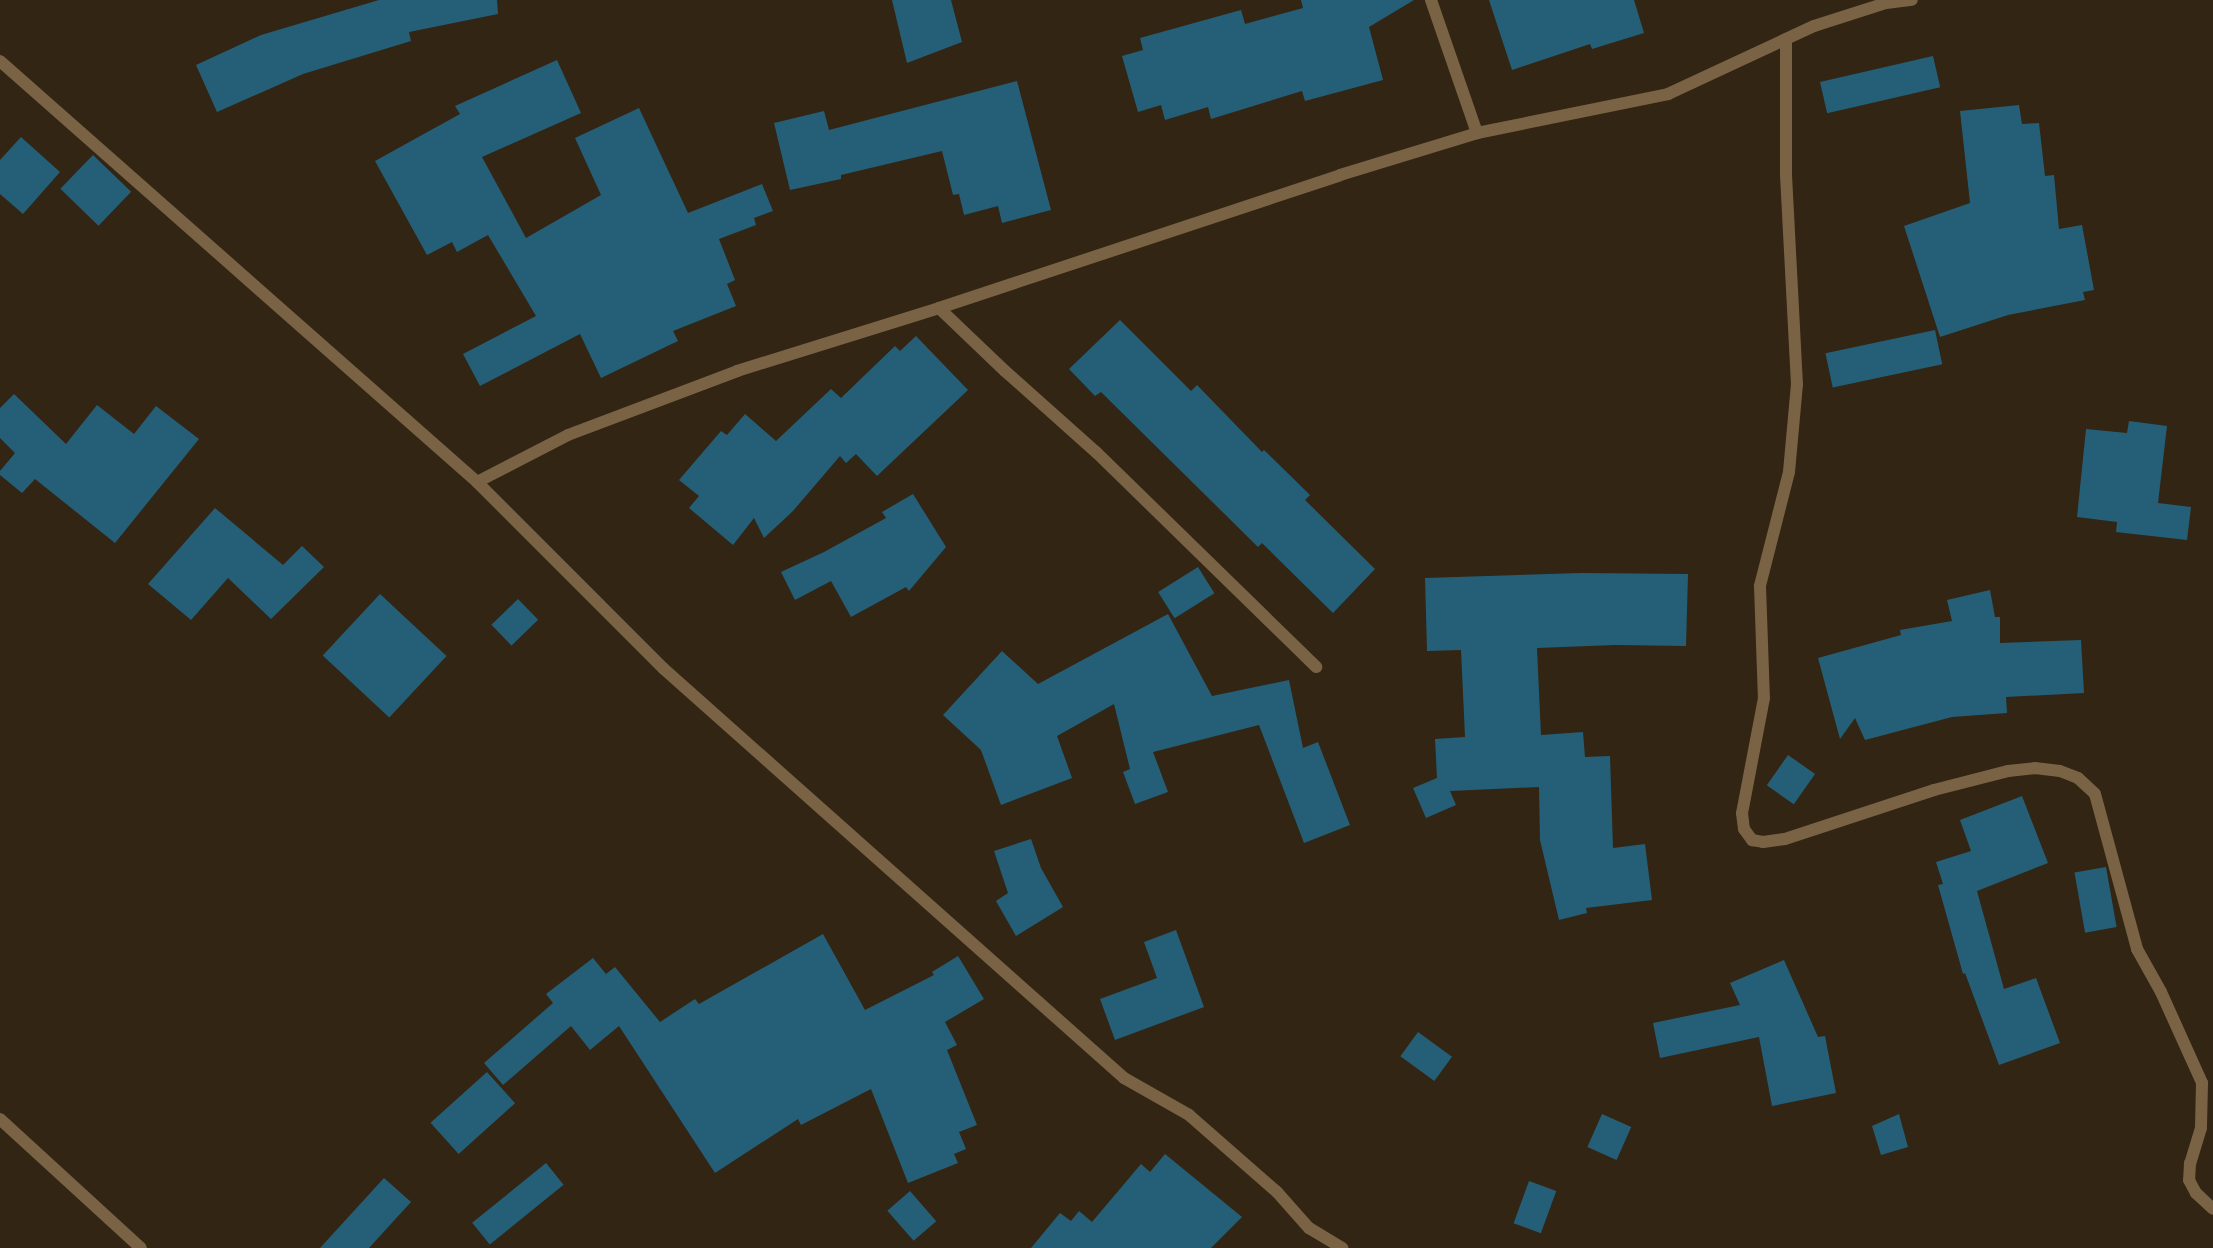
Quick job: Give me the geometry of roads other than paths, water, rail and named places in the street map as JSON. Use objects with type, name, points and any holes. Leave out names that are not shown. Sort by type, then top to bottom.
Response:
[{"type":"street","points":[[1431,0],[1477,133]]},
{"type":"street","points":[[477,482],[578,430],[737,371],[939,309],[1329,178],[1477,133],[1668,94],[1814,26],[1886,3],[1912,0]]},
{"type":"street","points":[[1786,39],[1786,175],[1797,384],[1789,472],[1760,586],[1764,698],[1742,813],[1744,829],[1752,840],[1763,842],[1785,838],[1923,794],[2008,771],[2035,768],[2060,771],[2078,778],[2095,794],[2137,949],[2162,992],[2202,1083],[2201,1128],[2190,1163],[2189,1180],[2196,1192],[2213,1209]]},
{"type":"street","points":[[0,62],[477,482],[664,669],[1115,1070],[1189,1115],[1277,1192],[1309,1228],[1342,1248]]},
{"type":"street","points":[[939,309],[1096,452],[1316,667]]},
{"type":"street","points":[[0,1119],[141,1248]]}]
